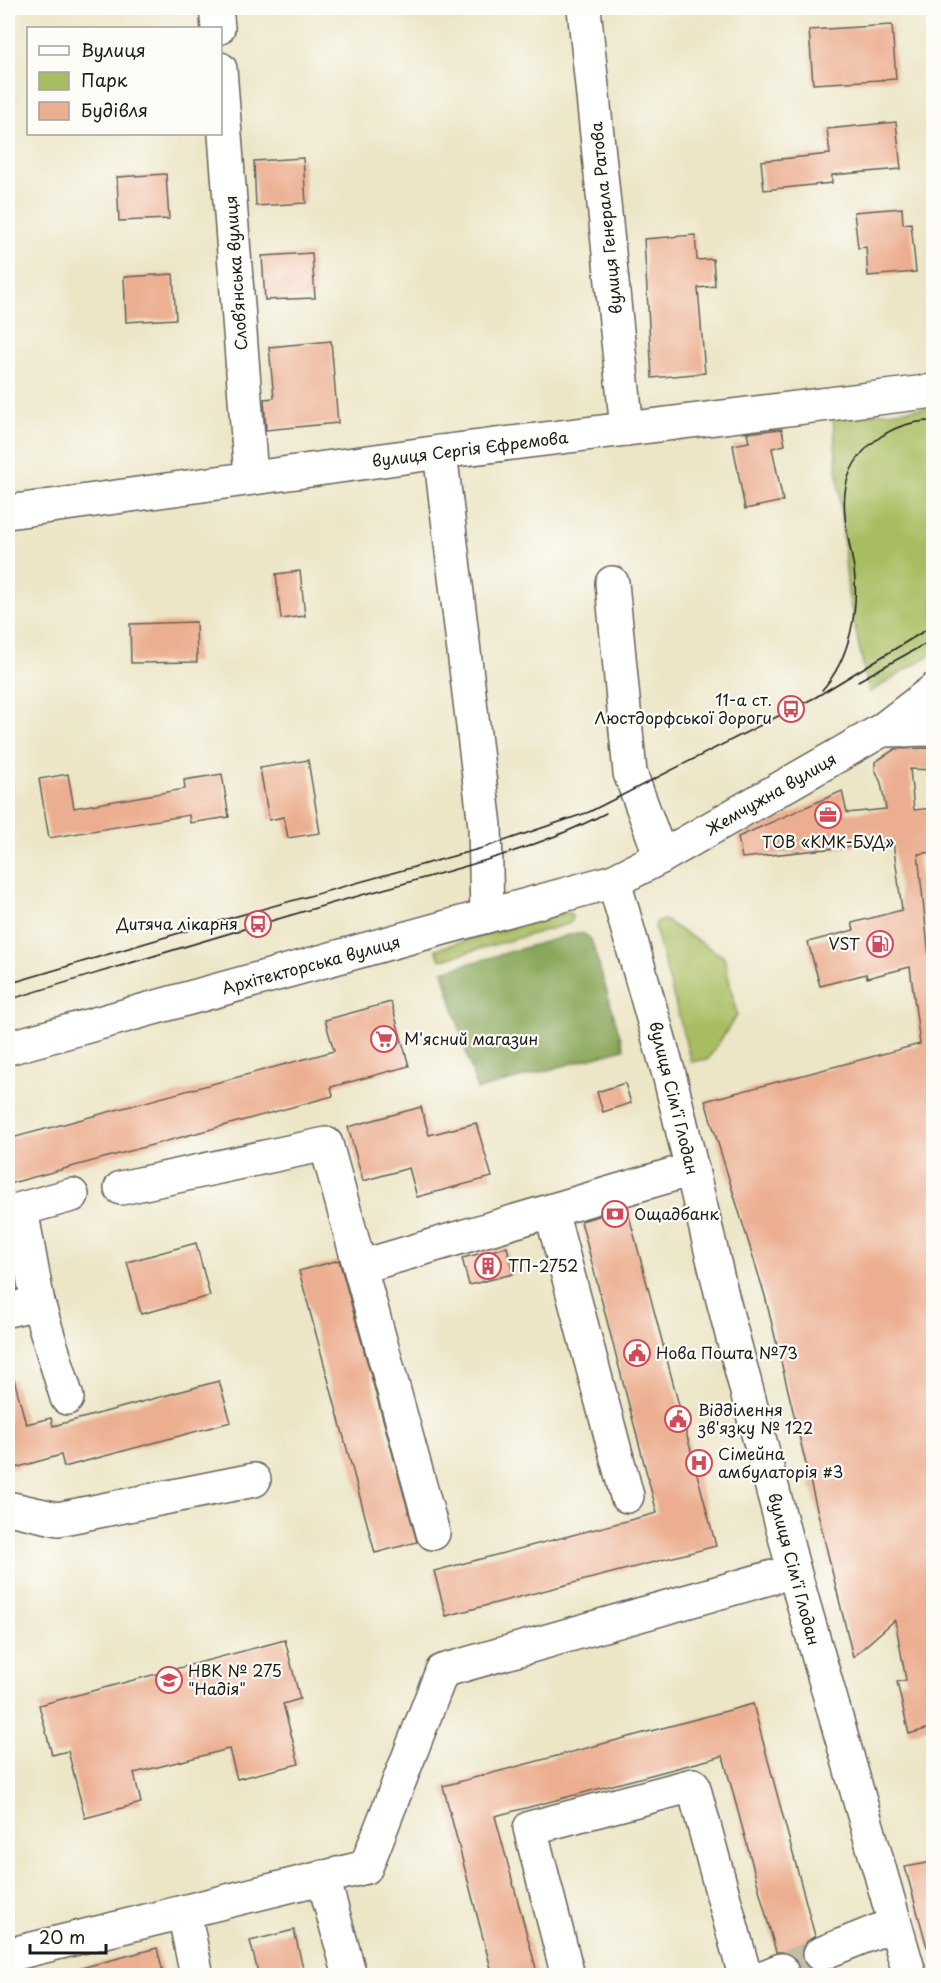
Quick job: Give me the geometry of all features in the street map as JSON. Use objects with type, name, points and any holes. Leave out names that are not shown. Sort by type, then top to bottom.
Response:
[{"type":"street","points":[[216,8],[218,27]]},
{"type":"street","name":"вулиця Генерала Ратова","points":[[584,8],[627,429]]},
{"type":"street","name":"Словʼянська вулиця","points":[[222,95],[251,477]]},
{"type":"street","name":"вулиця Сергія Єфремова","points":[[8,512],[440,452],[933,391]]},
{"type":"street","points":[[440,452],[485,826],[487,916]]},
{"type":"street","points":[[612,583],[630,773],[661,857]]},
{"type":"street","points":[[882,730],[933,690]]},
{"type":"street","name":"Жемчужна вулиця","points":[[614,882],[882,730],[933,729]]},
{"type":"street","name":"Архітекторська вулиця","points":[[8,1048],[614,882]]},
{"type":"street","name":"вулиця Сім'ї Глодан","points":[[614,882],[670,1078],[723,1300],[794,1570],[910,1976]]},
{"type":"street","points":[[120,1188],[326,1144],[433,1533]]},
{"type":"street","points":[[360,1267],[692,1170]]},
{"type":"street","points":[[68,1398],[23,1306],[21,1209],[72,1195]]},
{"type":"street","points":[[551,1211],[627,1496]]},
{"type":"street","points":[[8,1508],[58,1519],[254,1480]]},
{"type":"street","points":[[8,1955],[366,1867],[442,1671],[794,1570]]},
{"type":"street","points":[[568,1976],[530,1828],[693,1785],[746,1976]]},
{"type":"street","points":[[323,1878],[350,1976]]},
{"type":"street","points":[[184,1912],[197,1976]]},
{"type":"street","points":[[820,1954],[895,1924]]},
{"type":"green space","points":[[933,407],[933,653],[869,693],[848,594],[833,418]]},
{"type":"green space","points":[[570,913],[572,916],[572,921],[568,924],[440,960],[436,949]]},
{"type":"green space","points":[[664,920],[724,957],[737,1015],[708,1059],[691,1062],[655,928],[656,922]]},
{"type":"green space","points":[[576,933],[584,934],[591,939],[624,1049],[477,1090],[443,971]]},
{"type":"building","points":[[892,25],[896,79],[813,84],[809,30]]},
{"type":"building","points":[[896,122],[901,169],[832,175],[832,183],[764,190],[761,161],[830,154],[827,129]]},
{"type":"building","points":[[303,158],[306,203],[256,206],[254,161]]},
{"type":"building","points":[[166,174],[169,219],[119,221],[117,177]]},
{"type":"building","points":[[902,208],[903,224],[911,223],[916,272],[868,276],[866,247],[858,248],[854,212]]},
{"type":"building","points":[[695,235],[697,260],[713,259],[715,286],[698,288],[705,373],[652,378],[644,239]]},
{"type":"building","points":[[312,253],[315,298],[265,300],[262,256]]},
{"type":"building","points":[[173,274],[176,319],[126,322],[124,277]]},
{"type":"building","points":[[331,341],[338,423],[266,430],[264,399],[274,398],[269,347]]},
{"type":"building","points":[[782,429],[785,445],[772,448],[783,501],[745,509],[733,445],[749,442],[747,433]]},
{"type":"building","points":[[300,571],[305,616],[281,619],[276,574]]},
{"type":"building","points":[[196,622],[197,662],[131,663],[130,624]]},
{"type":"building","points":[[933,748],[933,770],[910,769],[914,810],[933,808],[933,852],[918,854],[933,994],[933,1727],[909,1734],[897,1682],[906,1680],[895,1620],[853,1657],[765,1296],[705,1101],[920,1044],[910,967],[867,978],[866,974],[820,986],[808,942],[854,930],[852,923],[902,910],[893,842],[742,858],[738,837],[842,791],[847,813],[886,809],[875,762],[895,749]]},
{"type":"building","points":[[308,760],[320,833],[288,838],[284,817],[269,820],[260,768]]},
{"type":"building","points":[[68,774],[74,808],[185,789],[184,780],[222,774],[229,817],[190,823],[189,815],[49,838],[39,779]]},
{"type":"building","points":[[391,1002],[409,1066],[331,1087],[333,1096],[8,1184],[8,1139],[334,1051],[325,1020]]},
{"type":"building","points":[[625,1083],[631,1103],[603,1112],[597,1092]]},
{"type":"building","points":[[421,1107],[429,1135],[476,1123],[492,1177],[417,1197],[409,1168],[363,1181],[348,1127]]},
{"type":"building","points":[[627,1208],[716,1546],[446,1616],[434,1571],[657,1513],[581,1221]]},
{"type":"building","points":[[196,1243],[210,1296],[141,1314],[127,1262]]},
{"type":"building","name":"ТП-2752","points":[[507,1247],[513,1274],[469,1285],[462,1258]]},
{"type":"building","points":[[339,1260],[417,1542],[375,1553],[299,1271]]},
{"type":"building","points":[[8,1379],[14,1379],[26,1424],[51,1418],[53,1426],[219,1381],[231,1422],[64,1467],[61,1455],[8,1470]]},
{"type":"building","points":[[285,1640],[300,1699],[283,1704],[299,1764],[237,1779],[229,1749],[134,1773],[141,1803],[85,1818],[68,1751],[52,1755],[39,1705]]},
{"type":"building","points":[[753,1704],[815,1936],[805,1943],[802,1960],[809,1969],[824,1972],[825,1976],[798,1976],[799,1964],[793,1956],[784,1952],[776,1952],[723,1756],[495,1816],[538,1976],[493,1976],[443,1786]]},
{"type":"building","points":[[933,1862],[933,1946],[927,1947],[905,1867]]},
{"type":"building","points":[[294,1930],[305,1976],[259,1976],[250,1941]]},
{"type":"building","points":[[157,1948],[164,1976],[78,1976],[77,1969]]},
{"type":"tunnel","points":[[781,1970],[820,1954]]},
{"type":"tram line","points":[[822,690],[840,664],[853,617],[854,569],[845,511],[845,492],[849,477],[855,463],[876,440],[904,426],[934,421]]},
{"type":"tram line","points":[[8,984],[223,920],[486,847],[589,812],[816,697],[934,625]]},
{"type":"tram line","points":[[858,681],[934,639]]},
{"type":"tram line","points":[[8,1000],[512,852],[606,813]]},
{"type":"place","name":"11-а ст. Люстдорфської дороги","points":[[791,709]]},
{"type":"place","name":"ТОВ «КМК-БУД»","points":[[828,815]]},
{"type":"place","name":"Дитяча лікарня","points":[[258,924]]},
{"type":"place","name":"VST","points":[[880,944]]},
{"type":"place","name":"М'ясний магазин","points":[[384,1039]]},
{"type":"place","name":"Ощадбанк","points":[[615,1214]]},
{"type":"place","name":"ТП-2752","points":[[488,1266]]},
{"type":"place","name":"Нова Пошта №73","points":[[637,1353]]},
{"type":"place","name":"Відділення зв'язку № 122","points":[[678,1419]]},
{"type":"place","name":"Сімейна амбулаторія #3","points":[[699,1463]]},
{"type":"place","name":"НВК № 275 \"Надія\"","points":[[169,1680]]}]
